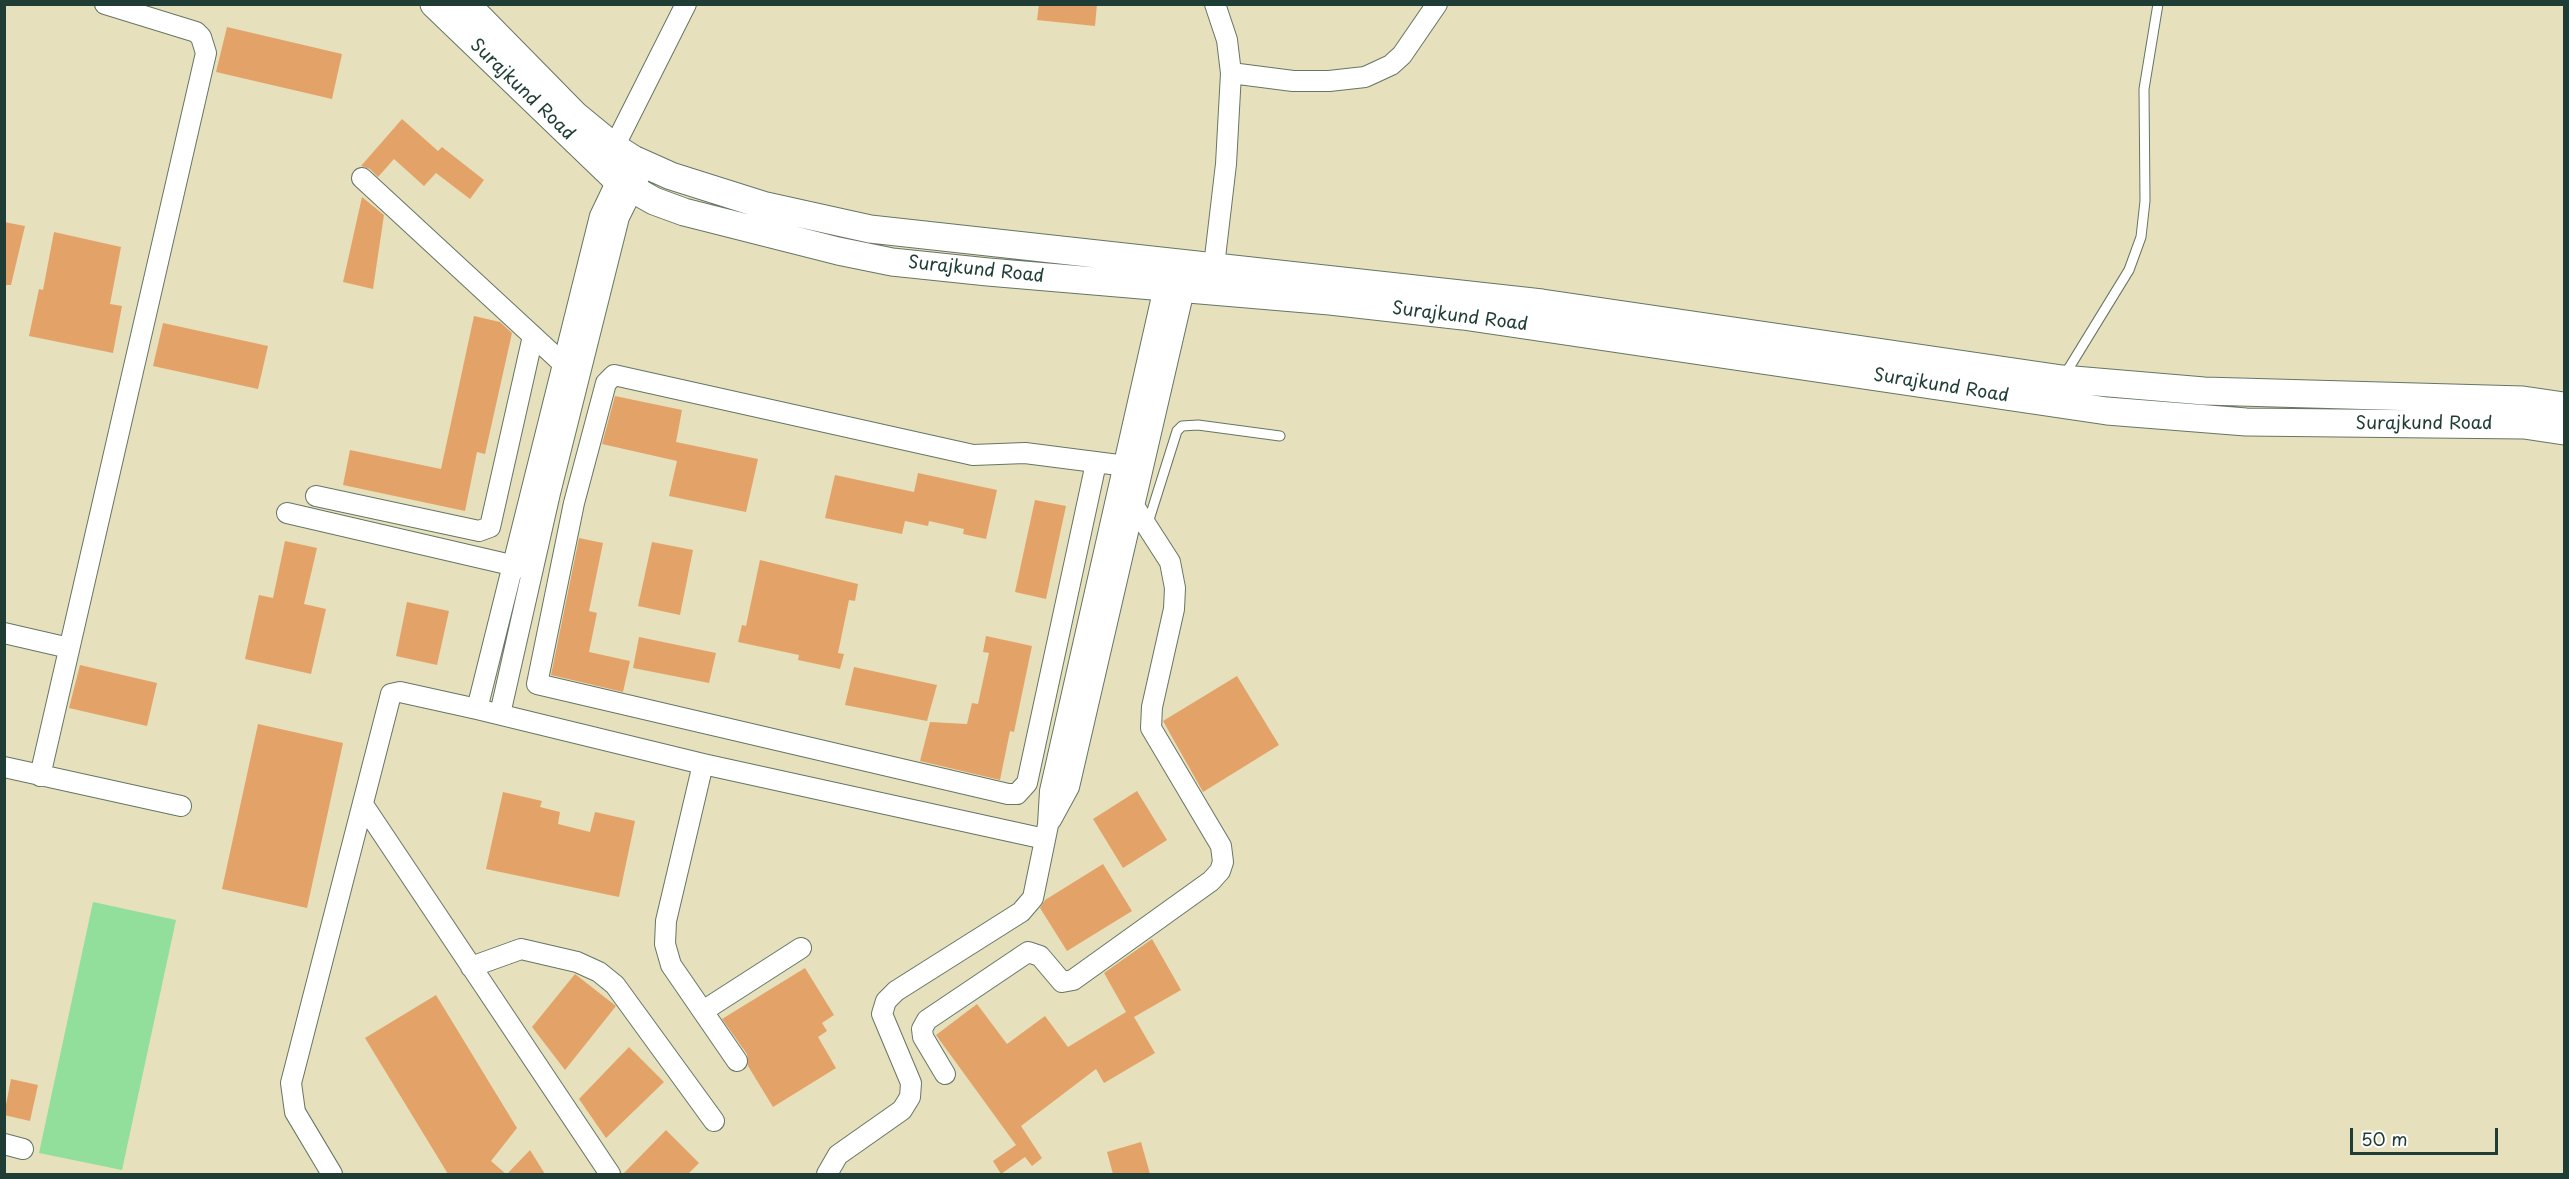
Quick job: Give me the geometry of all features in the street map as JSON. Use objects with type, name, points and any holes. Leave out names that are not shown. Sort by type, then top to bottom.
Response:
[{"type":"main road","name":"Surajkund Road","points":[[434,4],[628,168],[671,176],[765,206],[870,229],[1185,273],[2107,411],[2246,422],[2524,425],[2565,431]]},
{"type":"main road","name":"Surajkund Road","points":[[466,4],[549,91],[628,168]]},
{"type":"main road","name":"Surajkund Road","points":[[1185,273],[1553,304],[2062,379],[2204,391],[2523,400],[2565,406]]},
{"type":"street","points":[[40,776],[206,53],[201,37],[196,32],[105,4]]},
{"type":"street","points":[[500,714],[522,568],[525,518],[619,217],[628,168],[686,4]]},
{"type":"street","points":[[827,1174],[838,1155],[902,1110],[910,1097],[911,1083],[882,1014],[886,1001],[896,991],[1027,907],[1034,898],[1047,832],[1050,791],[1122,465],[1185,273],[1226,164],[1231,73],[1227,39],[1215,4]]},
{"type":"street","points":[[1231,73],[1293,81],[1329,81],[1365,77],[1391,65],[1402,55],[1437,4]]},
{"type":"street","points":[[362,178],[571,372]]},
{"type":"street","points":[[1047,832],[1069,787],[1143,468],[1185,273]]},
{"type":"street","points":[[316,496],[479,531],[489,527],[533,336]]},
{"type":"street","points":[[477,709],[522,568],[550,493],[571,372]]},
{"type":"street","points":[[1096,463],[1027,783],[1017,794],[1008,794],[538,685],[536,677],[574,503],[606,383],[614,375],[973,455],[1025,453],[1143,468]]},
{"type":"street","points":[[550,493],[574,503]]},
{"type":"street","points":[[945,1074],[923,1037],[922,1029],[927,1020],[1028,952],[1040,956],[1062,982],[1073,980],[1211,881],[1220,871],[1223,862],[1221,846],[1151,728],[1152,707],[1174,609],[1175,588],[1170,562],[1134,506]]},
{"type":"street","points":[[494,511],[525,518]]},
{"type":"street","points":[[287,513],[522,568]]},
{"type":"street","points":[[4,633],[69,648]]},
{"type":"street","points":[[332,1174],[294,1112],[291,1083],[391,694],[400,692],[500,714],[703,764],[1047,832]]},
{"type":"street","points":[[703,764],[664,932],[671,965],[737,1061]]},
{"type":"street","points":[[4,767],[181,806]]},
{"type":"street","points":[[364,806],[610,1174]]},
{"type":"street","points":[[703,1011],[801,948]]},
{"type":"street","points":[[471,967],[521,949],[577,962],[599,972],[615,985],[714,1121]]},
{"type":"lane","points":[[2062,379],[2129,270],[2141,237],[2145,201],[2144,89],[2158,4]]},
{"type":"lane","points":[[1147,526],[1177,431],[1182,426],[1198,425],[1280,436]]},
{"type":"green space","points":[[93,902],[176,920],[122,1170],[39,1153]]},
{"type":"building","points":[[1039,4],[1097,4],[1095,26],[1037,20]]},
{"type":"building","points":[[227,27],[342,54],[332,99],[216,72]]},
{"type":"building","points":[[402,119],[438,151],[442,147],[484,180],[470,199],[436,173],[424,186],[394,159],[378,177],[370,169],[361,166]]},
{"type":"building","points":[[362,197],[384,215],[373,289],[343,282]]},
{"type":"building","points":[[4,222],[25,226],[11,285],[4,285]]},
{"type":"building","points":[[54,232],[121,247],[110,304],[122,306],[113,353],[29,336],[39,289],[43,290]]},
{"type":"building","points":[[474,316],[500,322],[512,333],[485,454],[477,452],[465,511],[343,485],[350,450],[441,469]]},
{"type":"building","points":[[163,323],[268,346],[258,389],[153,366]]},
{"type":"building","points":[[615,396],[682,410],[676,442],[758,459],[746,512],[669,496],[677,461],[602,444]]},
{"type":"building","points":[[918,473],[997,490],[986,539],[963,534],[964,529],[929,521],[928,526],[905,521],[902,534],[825,518],[835,475],[914,492]]},
{"type":"building","points":[[1035,500],[1066,506],[1046,599],[1015,592]]},
{"type":"building","points":[[579,538],[603,543],[589,611],[597,613],[589,652],[630,661],[623,692],[551,675]]},
{"type":"building","points":[[285,541],[317,548],[304,604],[326,609],[311,674],[245,659],[259,595],[273,598]]},
{"type":"building","points":[[652,542],[693,550],[680,615],[638,606]]},
{"type":"building","points":[[760,560],[858,584],[855,601],[849,600],[838,653],[844,654],[840,669],[798,660],[799,655],[738,642],[742,625],[746,626]]},
{"type":"building","points":[[407,602],[449,611],[437,665],[396,656]]},
{"type":"building","points":[[986,636],[1032,646],[1014,732],[1010,731],[1000,780],[920,761],[930,722],[967,724],[972,703],[978,704],[989,653],[983,652]]},
{"type":"building","points":[[639,637],[716,653],[709,683],[633,668]]},
{"type":"building","points":[[80,665],[157,683],[147,726],[69,708]]},
{"type":"building","points":[[854,667],[937,685],[927,721],[845,705]]},
{"type":"building","points":[[1237,676],[1279,745],[1203,792],[1163,721]]},
{"type":"building","points":[[258,724],[343,743],[307,908],[222,889]]},
{"type":"building","points":[[1137,791],[1167,840],[1123,868],[1093,819]]},
{"type":"building","points":[[503,792],[542,801],[540,807],[560,812],[558,824],[590,832],[595,812],[635,821],[619,897],[486,869]]},
{"type":"building","points":[[1103,864],[1132,911],[1067,951],[1040,908],[1045,900]]},
{"type":"building","points":[[1152,939],[1181,990],[1134,1017],[1155,1053],[1104,1083],[1096,1069],[1021,1126],[1042,1158],[1032,1166],[1025,1157],[1001,1174],[993,1161],[1016,1145],[936,1035],[977,1004],[1007,1044],[1045,1016],[1068,1047],[1126,1012],[1104,973]]},
{"type":"building","points":[[805,968],[834,1015],[822,1023],[827,1031],[818,1037],[836,1068],[773,1107],[748,1066],[747,1054],[722,1019]]},
{"type":"building","points":[[575,974],[616,1006],[565,1070],[532,1027]]},
{"type":"building","points":[[436,995],[517,1128],[491,1161],[506,1174],[448,1174],[365,1038]]},
{"type":"building","points":[[629,1047],[664,1082],[606,1138],[579,1099]]},
{"type":"building","points":[[11,1079],[38,1085],[30,1121],[4,1115]]},
{"type":"building","points":[[666,1130],[699,1163],[688,1174],[623,1174]]},
{"type":"building","points":[[1141,1142],[1150,1174],[1113,1174],[1107,1152]]},
{"type":"building","points":[[530,1150],[545,1174],[507,1174]]}]
